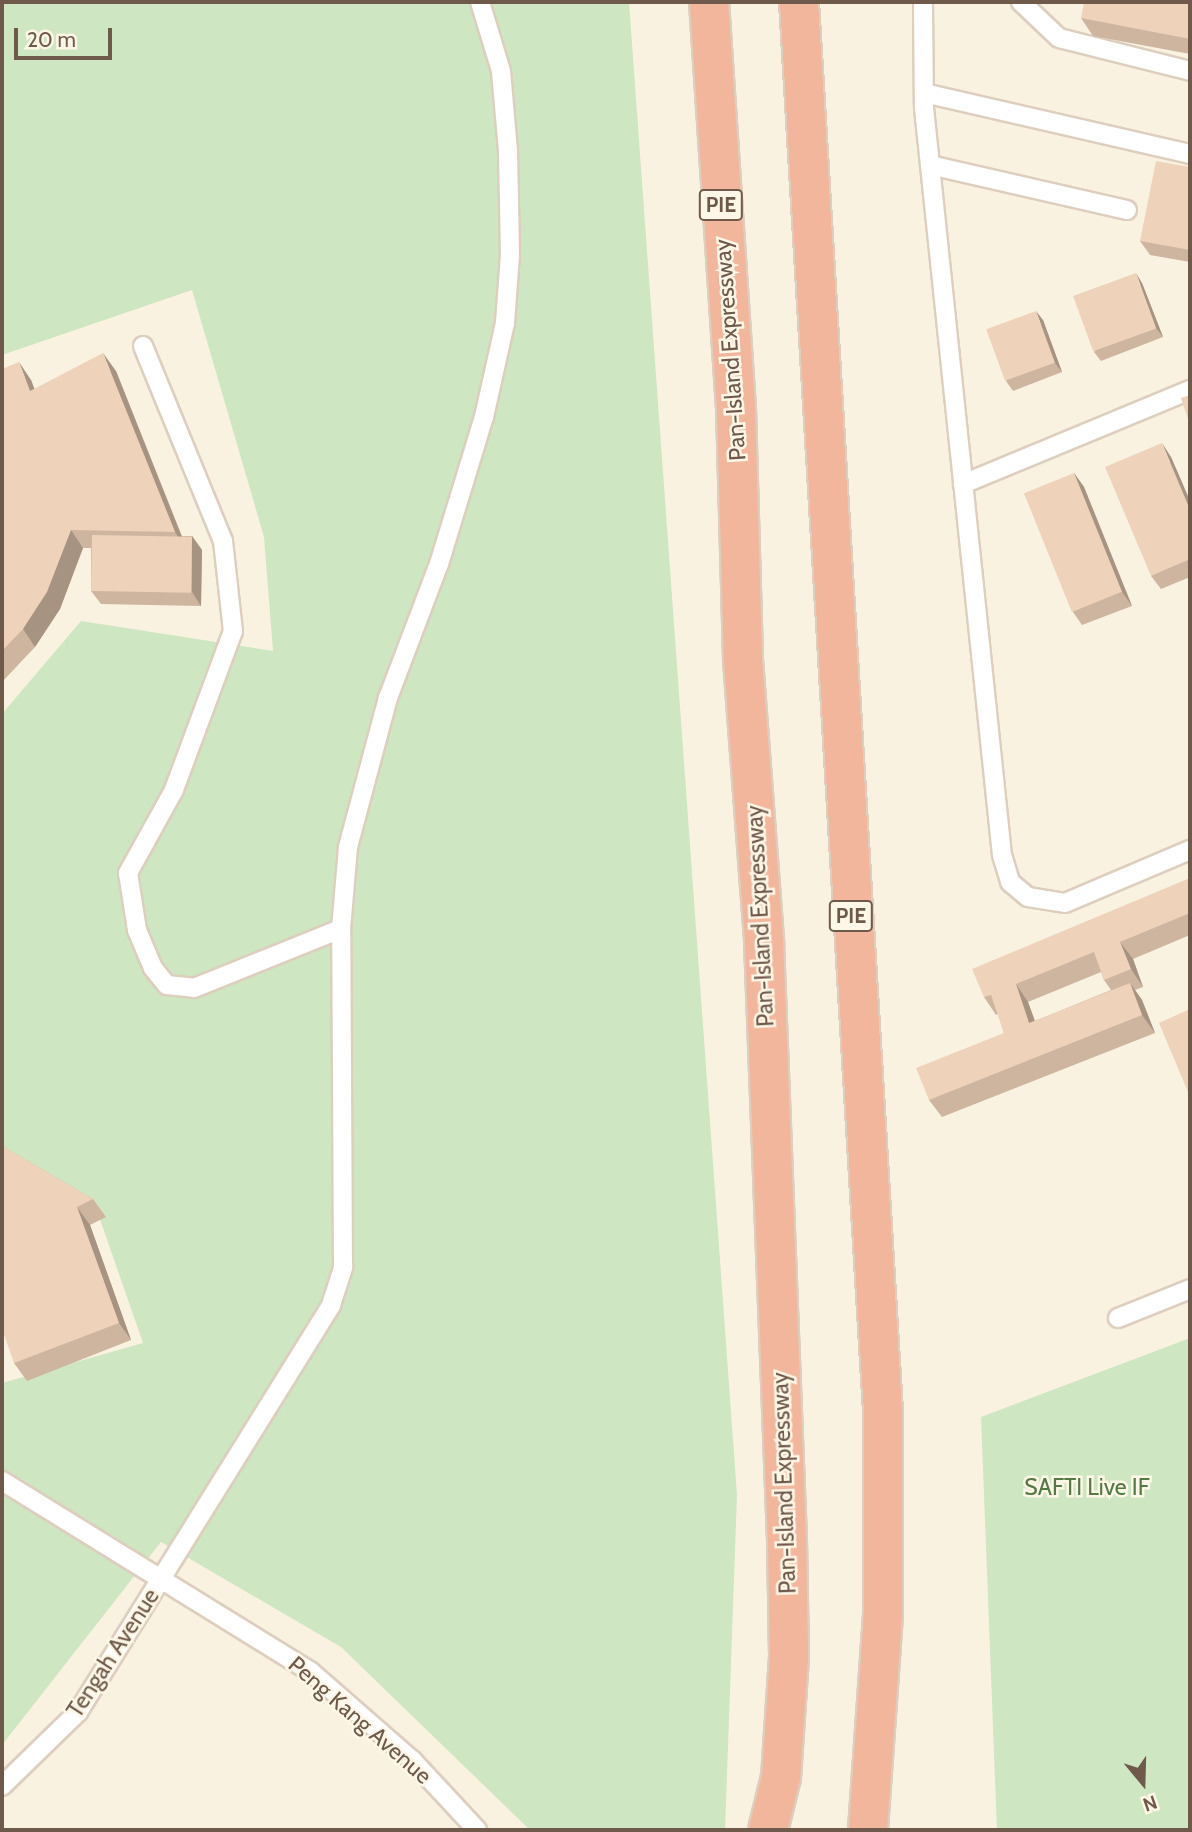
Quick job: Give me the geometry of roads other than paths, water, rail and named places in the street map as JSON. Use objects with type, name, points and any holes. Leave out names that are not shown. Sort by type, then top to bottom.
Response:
[{"type":"highway","name":"Pan-Island Expressway","points":[[709,2],[736,408],[743,660],[764,942],[787,1526],[788,1670],[781,1777],[768,1830]]},
{"type":"highway","name":"PIE","points":[[799,2],[883,1412],[883,1615],[868,1830]]},
{"type":"lane","name":"Tengah Avenue","points":[[2,1786],[78,1712],[331,1305],[343,1267],[341,929],[348,847],[388,698],[439,564],[484,417],[505,323],[510,255],[508,151],[501,71],[480,2]]},
{"type":"lane","points":[[923,2],[924,93],[930,165],[1002,855],[1010,882],[1028,897],[1065,904],[1190,850]]},
{"type":"lane","points":[[1021,2],[1059,38],[1190,71]]},
{"type":"lane","points":[[924,93],[1190,154]]},
{"type":"lane","points":[[930,165],[1127,210]]},
{"type":"lane","points":[[143,346],[223,541],[233,631],[174,790],[128,873],[137,930],[153,968],[167,985],[194,988],[341,929]]},
{"type":"lane","points":[[963,484],[1190,390]]},
{"type":"lane","points":[[1118,1318],[1190,1289]]},
{"type":"lane","name":"Peng Kang Avenue","points":[[2,1481],[162,1577],[311,1672],[412,1760],[477,1830]]},
{"type":"park label","name":"SAFTI Live IF","points":[[1087,1487]]}]
